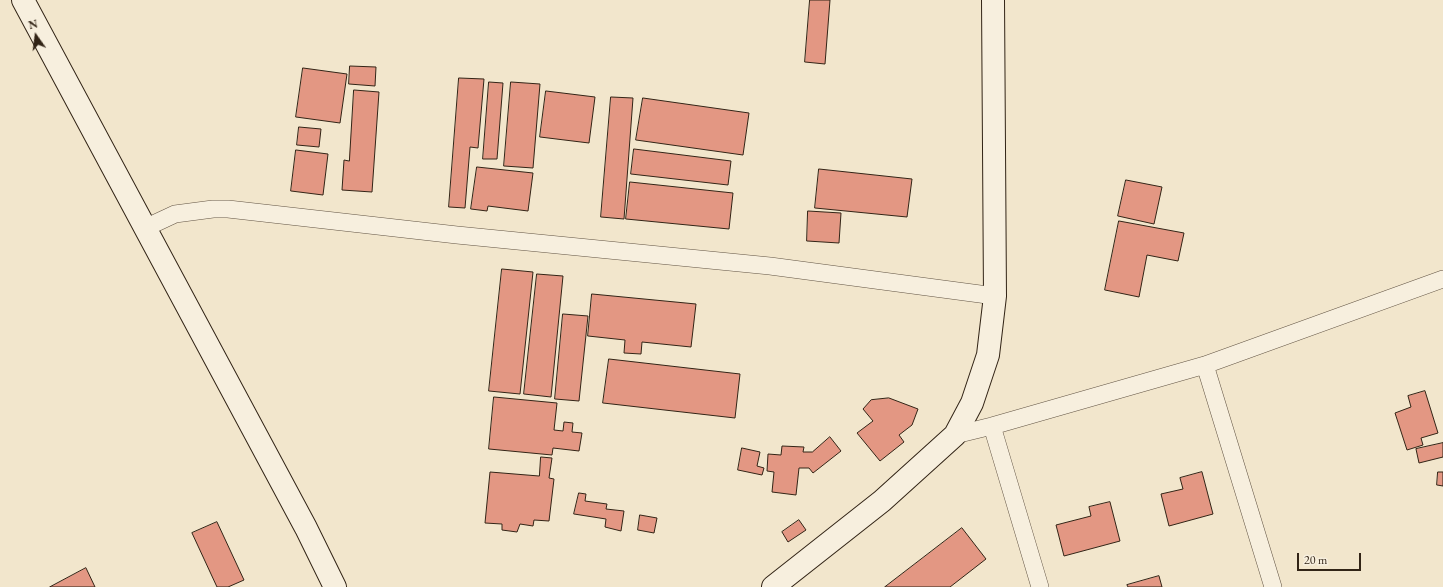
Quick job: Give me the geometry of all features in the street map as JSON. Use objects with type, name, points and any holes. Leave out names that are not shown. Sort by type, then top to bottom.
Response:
[{"type":"street","points":[[23,0],[306,528],[334,587]]},
{"type":"street","points":[[773,587],[882,501],[955,435],[972,403],[988,355],[995,296],[993,0]]},
{"type":"street","points":[[145,228],[175,214],[213,209],[228,209],[457,235],[770,266],[995,296]]},
{"type":"street","points":[[955,435],[992,426],[1205,365],[1443,279]]},
{"type":"street","points":[[1205,365],[1273,587]]},
{"type":"street","points":[[992,426],[1040,587]]},
{"type":"building","points":[[810,0],[830,0],[825,64],[805,62]]},
{"type":"building","points":[[350,66],[376,67],[375,86],[349,84]]},
{"type":"building","points":[[303,68],[347,74],[340,123],[296,117]]},
{"type":"building","points":[[459,78],[484,79],[478,148],[470,147],[465,208],[449,207]]},
{"type":"building","points":[[489,82],[503,83],[497,159],[483,159]]},
{"type":"building","points":[[511,82],[540,84],[533,168],[504,166]]},
{"type":"building","points":[[354,90],[379,92],[372,192],[342,190],[344,160],[349,161]]},
{"type":"building","points":[[546,91],[595,97],[589,143],[540,137]]},
{"type":"building","points":[[611,97],[633,98],[624,219],[601,217]]},
{"type":"building","points":[[643,98],[749,113],[743,155],[636,140]]},
{"type":"building","points":[[299,127],[321,129],[319,147],[297,145]]},
{"type":"building","points":[[634,149],[731,161],[728,185],[631,174]]},
{"type":"building","points":[[296,150],[328,154],[323,195],[291,191]]},
{"type":"building","points":[[477,167],[533,173],[528,211],[488,206],[487,211],[471,209]]},
{"type":"building","points":[[819,169],[912,179],[907,217],[815,208]]},
{"type":"building","points":[[1126,180],[1162,187],[1154,224],[1118,216]]},
{"type":"building","points":[[630,182],[733,193],[729,229],[626,219]]},
{"type":"building","points":[[808,211],[841,213],[839,243],[807,241]]},
{"type":"building","points":[[1119,221],[1184,233],[1178,261],[1147,255],[1139,297],[1105,290]]},
{"type":"building","points":[[502,269],[533,272],[520,394],[489,391]]},
{"type":"building","points":[[537,274],[563,276],[551,397],[524,394]]},
{"type":"building","points":[[592,294],[696,304],[691,347],[642,342],[641,354],[624,353],[625,340],[588,336]]},
{"type":"building","points":[[563,314],[588,316],[579,401],[555,399]]},
{"type":"building","points":[[609,359],[740,374],[735,418],[603,403]]},
{"type":"building","points":[[1425,391],[1438,433],[1421,438],[1423,445],[1407,450],[1395,413],[1411,407],[1408,396]]},
{"type":"building","points":[[494,397],[557,403],[554,430],[563,431],[564,422],[573,423],[572,432],[582,433],[579,451],[553,448],[552,455],[489,449]]},
{"type":"building","points":[[889,398],[918,409],[912,425],[899,435],[904,442],[880,461],[857,433],[873,421],[863,409],[871,400]]},
{"type":"building","points":[[830,437],[841,451],[813,473],[809,468],[799,468],[796,495],[772,492],[774,472],[767,471],[768,454],[781,455],[782,446],[804,447],[803,452],[812,452]]},
{"type":"building","points":[[1443,443],[1443,457],[1419,463],[1416,449]]},
{"type":"building","points":[[742,448],[760,452],[757,466],[764,468],[762,475],[738,470]]},
{"type":"building","points":[[541,457],[552,458],[549,478],[554,479],[549,521],[534,520],[533,526],[520,524],[517,532],[502,530],[502,524],[485,523],[490,472],[539,476]]},
{"type":"building","points":[[1202,472],[1213,514],[1169,526],[1161,494],[1183,489],[1180,478]]},
{"type":"building","points":[[1438,472],[1443,472],[1443,486],[1437,485]]},
{"type":"building","points":[[579,493],[586,494],[585,501],[607,504],[606,509],[624,511],[621,531],[605,527],[606,519],[574,514]]},
{"type":"building","points":[[1110,502],[1120,541],[1064,556],[1056,525],[1091,516],[1089,507]]},
{"type":"building","points":[[640,515],[657,518],[654,533],[638,530]]},
{"type":"building","points":[[799,520],[806,530],[788,542],[782,532]]},
{"type":"building","points":[[217,522],[244,580],[228,587],[217,587],[192,533]]},
{"type":"building","points":[[962,528],[986,559],[950,587],[885,587]]},
{"type":"building","points":[[86,568],[95,587],[50,587]]},
{"type":"building","points":[[1159,576],[1162,587],[1128,587],[1127,585]]}]
